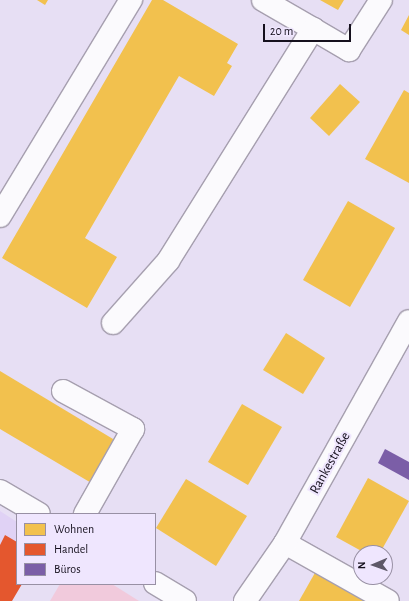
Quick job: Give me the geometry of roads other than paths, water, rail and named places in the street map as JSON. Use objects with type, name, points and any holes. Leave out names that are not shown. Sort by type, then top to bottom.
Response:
[{"type":"street","points":[[0,216],[131,0]]},
{"type":"street","points":[[264,0],[349,50],[381,0]]},
{"type":"street","points":[[113,322],[168,261],[314,29]]},
{"type":"street","name":"Rankestraße","points":[[245,601],[284,543],[409,321]]},
{"type":"street","points":[[63,391],[133,429],[86,513]]},
{"type":"street","points":[[0,491],[37,513]]},
{"type":"street","points":[[284,543],[388,601]]},
{"type":"street","points":[[156,584],[185,601]]}]
